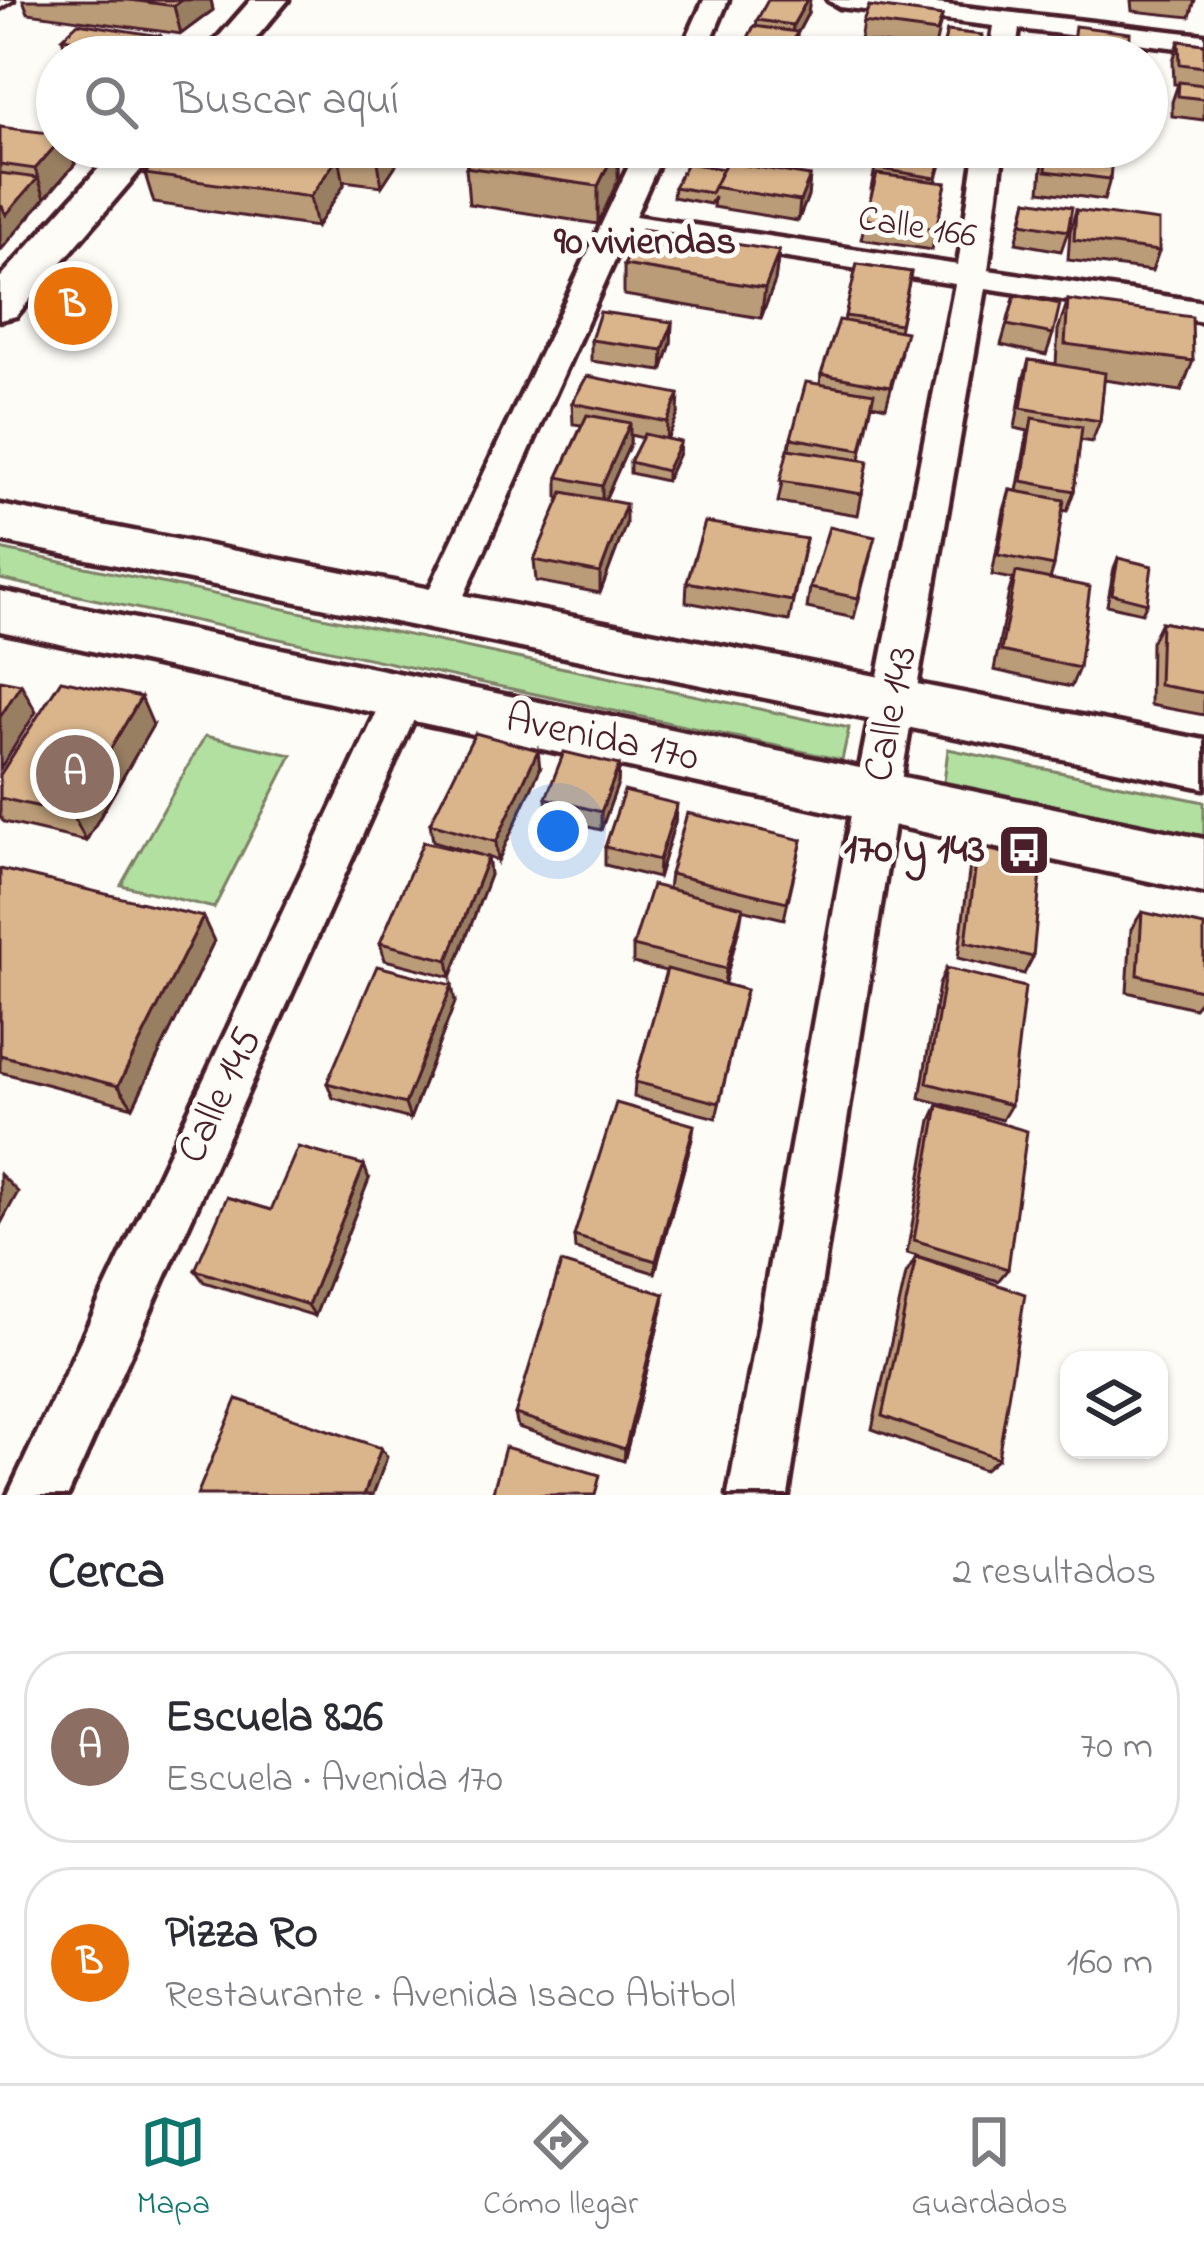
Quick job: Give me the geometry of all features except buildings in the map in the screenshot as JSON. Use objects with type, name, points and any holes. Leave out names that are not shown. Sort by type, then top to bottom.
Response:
[{"type":"main road","points":[[238,36],[270,0]]},
{"type":"main road","points":[[0,306],[122,168]]},
{"type":"main road","points":[[0,523],[1204,764]]},
{"type":"main road","name":"Avenida 170","points":[[0,611],[1204,866]]},
{"type":"street","points":[[701,36],[716,0]]},
{"type":"street","points":[[840,0],[1144,36]]},
{"type":"street","points":[[1005,36],[1007,20]]},
{"type":"street","points":[[1168,39],[1204,43]]},
{"type":"street","points":[[438,611],[643,168]]},
{"type":"street","name":"Calle 143","points":[[758,1495],[876,798],[972,278],[987,168]]},
{"type":"street","name":"Calle 166","points":[[619,223],[1204,312]]},
{"type":"street","name":"Calle 145","points":[[38,1495],[404,697]]},
{"type":"green space","points":[[0,549],[849,728],[842,760],[0,579]]},
{"type":"green space","points":[[205,736],[292,755],[214,908],[121,885]]},
{"type":"green space","points":[[948,749],[1204,802],[1204,836],[944,782]]},
{"type":"place","name":"Pizza Ro","points":[[73,306]]},
{"type":"place","name":"Escuela 826","points":[[75,774]]},
{"type":"place","name":"170 y 143","points":[[1024,850]]},
{"type":"district","name":"90 viviendas","points":[[645,243]]}]
